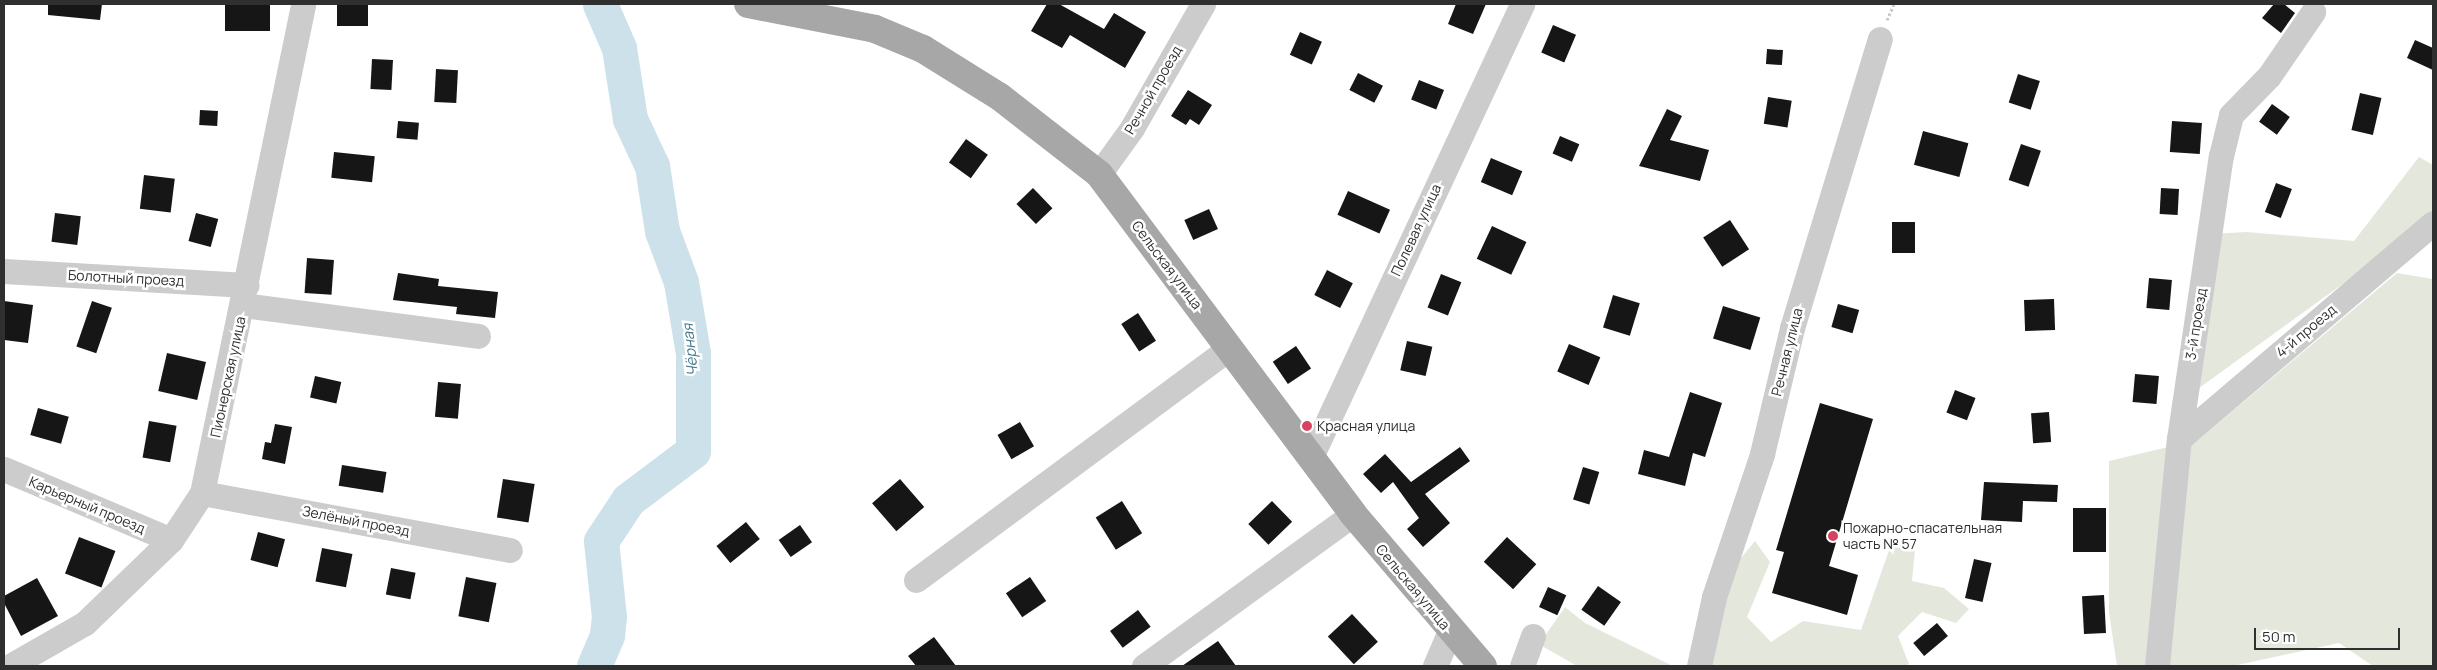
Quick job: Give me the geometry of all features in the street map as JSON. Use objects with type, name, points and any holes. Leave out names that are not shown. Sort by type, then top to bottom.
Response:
[{"type":"main road","name":"Сельская улица","points":[[748,4],[875,29],[923,49],[1000,97],[1099,174],[1353,514],[1450,631],[1483,666]]},
{"type":"street","name":"Пионерская улица","points":[[10,666],[85,623],[171,540],[202,492],[245,295],[303,4]]},
{"type":"street","name":"Речной проезд","points":[[1099,174],[1132,128],[1203,4]]},
{"type":"street","name":"Полевая улица","points":[[1311,456],[1522,4]]},
{"type":"street","name":"3-й проезд","points":[[2157,666],[2179,439],[2220,156],[2231,115],[2269,76],[2313,12]]},
{"type":"street","name":"Речная улица","points":[[1699,666],[1714,597],[1762,454],[1792,328],[1880,39]]},
{"type":"street","name":"4-й проезд","points":[[2179,439],[2433,223]]},
{"type":"street","name":"Болотный проезд","points":[[4,271],[245,295],[478,336]]},
{"type":"street","points":[[916,580],[1229,348]]},
{"type":"street","name":"Карьерный проезд","points":[[4,469],[171,540]]},
{"type":"street","name":"Зелёный проезд","points":[[202,492],[510,550]]},
{"type":"street","points":[[1144,666],[1353,514]]},
{"type":"street","points":[[1435,666],[1450,631]]},
{"type":"street","points":[[1522,666],[1534,636]]},
{"type":"shaded area","points":[[2419,157],[2433,165],[2433,211],[2388,251],[2184,399],[2211,234],[2246,232],[2354,241]]},
{"type":"shaded area","points":[[2397,273],[2433,279],[2433,666],[2373,666],[2339,643],[2233,666],[2117,666],[2109,613],[2109,461],[2198,440]]},
{"type":"shaded area","points":[[1893,539],[1916,539],[1912,581],[1944,588],[1969,609],[1956,623],[1922,612],[1898,636],[1909,664],[1906,666],[1711,666],[1731,570],[1755,541],[1770,562],[1747,617],[1771,642],[1803,621],[1861,630]]},
{"type":"shaded area","points":[[1565,607],[1585,623],[1673,666],[1577,666],[1542,646],[1542,640]]},
{"type":"building","points":[[48,4],[102,4],[100,20],[48,15]]},
{"type":"building","points":[[225,4],[270,4],[270,31],[225,31]]},
{"type":"building","points":[[337,4],[368,4],[368,26],[337,26]]},
{"type":"building","points":[[1047,4],[1059,4],[1104,29],[1114,13],[1146,32],[1125,68],[1070,35],[1062,48],[1031,31]]},
{"type":"building","points":[[1456,4],[1486,4],[1473,34],[1448,24]]},
{"type":"building","points":[[2274,4],[2284,4],[2295,13],[2281,33],[2262,18]]},
{"type":"building","points":[[1553,25],[1576,35],[1564,62],[1541,53]]},
{"type":"building","points":[[1300,32],[1322,42],[1312,65],[1290,55]]},
{"type":"building","points":[[2415,40],[2433,48],[2433,70],[2407,58]]},
{"type":"building","points":[[1767,49],[1783,50],[1782,65],[1766,64]]},
{"type":"building","points":[[372,59],[393,60],[391,90],[370,89]]},
{"type":"building","points":[[436,69],[458,70],[456,103],[434,102]]},
{"type":"building","points":[[1358,73],[1383,86],[1374,103],[1349,90]]},
{"type":"building","points":[[2018,74],[2040,81],[2031,110],[2009,103]]},
{"type":"building","points":[[1419,80],[1444,90],[1436,110],[1411,99]]},
{"type":"building","points":[[1188,90],[1212,105],[1199,125],[1190,119],[1186,125],[1171,116]]},
{"type":"building","points":[[2360,93],[2381,98],[2373,135],[2351,130]]},
{"type":"building","points":[[1768,97],[1792,101],[1787,127],[1764,124]]},
{"type":"building","points":[[2272,104],[2290,117],[2277,135],[2259,122]]},
{"type":"building","points":[[1667,109],[1682,116],[1670,140],[1709,150],[1700,181],[1639,166]]},
{"type":"building","points":[[200,110],[218,111],[217,126],[199,125]]},
{"type":"building","points":[[398,121],[419,123],[417,140],[397,138]]},
{"type":"building","points":[[2172,121],[2202,123],[2200,154],[2170,152]]},
{"type":"building","points":[[1923,131],[1968,143],[1959,177],[1914,165]]},
{"type":"building","points":[[1560,136],[1579,144],[1572,162],[1553,153]]},
{"type":"building","points":[[966,139],[988,155],[971,178],[949,162]]},
{"type":"building","points":[[2021,144],[2041,151],[2028,187],[2009,180]]},
{"type":"building","points":[[334,152],[375,156],[372,182],[331,178]]},
{"type":"building","points":[[1491,158],[1522,171],[1512,195],[1481,182]]},
{"type":"building","points":[[144,175],[175,179],[171,213],[140,209]]},
{"type":"building","points":[[2276,183],[2292,189],[2281,218],[2265,212]]},
{"type":"building","points":[[1033,188],[1052,208],[1036,224],[1016,204]]},
{"type":"building","points":[[2161,188],[2179,189],[2178,215],[2160,214]]},
{"type":"building","points":[[1348,191],[1390,210],[1379,233],[1337,215]]},
{"type":"building","points":[[1209,209],[1218,229],[1193,240],[1184,220]]},
{"type":"building","points":[[55,213],[81,216],[77,245],[51,242]]},
{"type":"building","points":[[196,213],[218,219],[211,247],[188,241]]},
{"type":"building","points":[[1730,220],[1749,249],[1722,267],[1703,237]]},
{"type":"building","points":[[1892,222],[1915,222],[1915,253],[1892,253]]},
{"type":"building","points":[[1492,226],[1526,242],[1511,275],[1477,259]]},
{"type":"building","points":[[307,258],[334,260],[331,295],[305,293]]},
{"type":"building","points":[[1327,270],[1353,283],[1340,308],[1314,295]]},
{"type":"building","points":[[398,273],[439,279],[438,286],[498,292],[495,318],[456,314],[457,307],[393,300]]},
{"type":"building","points":[[1441,274],[1461,282],[1448,316],[1428,307]]},
{"type":"building","points":[[2149,278],[2172,280],[2169,310],[2146,308]]},
{"type":"building","points":[[1613,295],[1640,303],[1630,336],[1603,328]]},
{"type":"building","points":[[2054,299],[2055,330],[2025,331],[2024,300]]},
{"type":"building","points":[[4,301],[33,305],[28,343],[4,340]]},
{"type":"building","points":[[92,301],[112,308],[96,353],[76,346]]},
{"type":"building","points":[[1838,304],[1859,310],[1853,333],[1831,327]]},
{"type":"building","points":[[1723,306],[1760,317],[1750,350],[1713,339]]},
{"type":"building","points":[[1138,313],[1156,341],[1139,352],[1121,324]]},
{"type":"building","points":[[1407,341],[1432,347],[1426,376],[1400,370]]},
{"type":"building","points":[[1569,344],[1600,357],[1589,385],[1557,372]]},
{"type":"building","points":[[1296,346],[1311,368],[1288,384],[1273,362]]},
{"type":"building","points":[[167,353],[206,362],[197,400],[158,391]]},
{"type":"building","points":[[2135,374],[2159,376],[2156,404],[2133,402]]},
{"type":"building","points":[[315,376],[341,382],[336,404],[310,397]]},
{"type":"building","points":[[438,382],[461,384],[458,419],[435,417]]},
{"type":"building","points":[[1955,390],[1976,398],[1967,420],[1946,412]]},
{"type":"building","points":[[1690,392],[1722,403],[1705,457],[1693,453],[1685,486],[1638,474],[1644,450],[1669,457]]},
{"type":"building","points":[[1820,403],[1873,419],[1829,566],[1858,575],[1847,615],[1772,593],[1784,552],[1776,550]]},
{"type":"building","points":[[38,408],[69,417],[61,444],[30,435]]},
{"type":"building","points":[[2049,412],[2051,442],[2033,443],[2031,413]]},
{"type":"building","points":[[149,421],[177,426],[170,462],[143,457]]},
{"type":"building","points":[[1020,422],[1034,446],[1011,459],[997,435]]},
{"type":"building","points":[[275,424],[292,427],[285,464],[262,459],[265,442],[271,443]]},
{"type":"building","points":[[1460,447],[1470,461],[1425,494],[1450,523],[1423,547],[1407,529],[1419,518],[1393,482],[1381,493],[1363,474],[1385,454],[1411,482]]},
{"type":"building","points":[[342,465],[386,472],[383,493],[339,486]]},
{"type":"building","points":[[1583,467],[1599,472],[1589,504],[1573,500]]},
{"type":"building","points":[[503,479],[535,484],[529,523],[497,518]]},
{"type":"building","points":[[900,479],[924,507],[896,531],[872,503]]},
{"type":"building","points":[[1984,482],[2058,485],[2057,502],[2023,501],[2022,522],[1981,520]]},
{"type":"building","points":[[1122,501],[1142,533],[1116,550],[1096,517]]},
{"type":"building","points":[[1272,501],[1292,522],[1268,545],[1248,524]]},
{"type":"building","points":[[2073,508],[2106,508],[2106,552],[2073,552]]},
{"type":"building","points":[[746,522],[760,539],[730,563],[716,546]]},
{"type":"building","points":[[800,525],[812,542],[791,557],[779,540]]},
{"type":"building","points":[[258,532],[285,539],[278,567],[250,560]]},
{"type":"building","points":[[79,537],[115,551],[101,587],[65,573]]},
{"type":"building","points":[[1507,537],[1536,564],[1513,589],[1484,562]]},
{"type":"building","points":[[322,548],[352,554],[346,587],[316,581]]},
{"type":"building","points":[[1974,559],[1992,563],[1983,602],[1965,598]]},
{"type":"building","points":[[391,568],[416,573],[410,599],[386,595]]},
{"type":"building","points":[[466,577],[496,583],[489,622],[458,616]]},
{"type":"building","points":[[1030,577],[1046,601],[1022,617],[1006,593]]},
{"type":"building","points":[[37,578],[58,616],[21,636],[4,603],[4,596]]},
{"type":"building","points":[[1598,586],[1621,602],[1604,626],[1581,610]]},
{"type":"building","points":[[1548,587],[1566,595],[1557,615],[1539,607]]},
{"type":"building","points":[[2104,595],[2106,633],[2084,634],[2082,596]]},
{"type":"building","points":[[1138,610],[1151,627],[1123,648],[1110,631]]},
{"type":"building","points":[[1352,614],[1378,642],[1354,664],[1328,637]]},
{"type":"building","points":[[1937,623],[1948,636],[1924,656],[1913,643]]},
{"type":"building","points":[[934,637],[956,666],[916,666],[908,656]]},
{"type":"building","points":[[1218,641],[1236,666],[1182,666]]},
{"type":"waterway","name":"Чёрная","points":[[594,666],[607,635],[609,617],[601,541],[628,500],[693,451],[693,353],[681,282],[662,231],[652,166],[630,119],[619,48],[600,4]]},
{"type":"place","name":"Красная улица","points":[[1307,426]]},
{"type":"place","name":"Пожарно-спасательная часть № 57","points":[[1833,536]]}]
